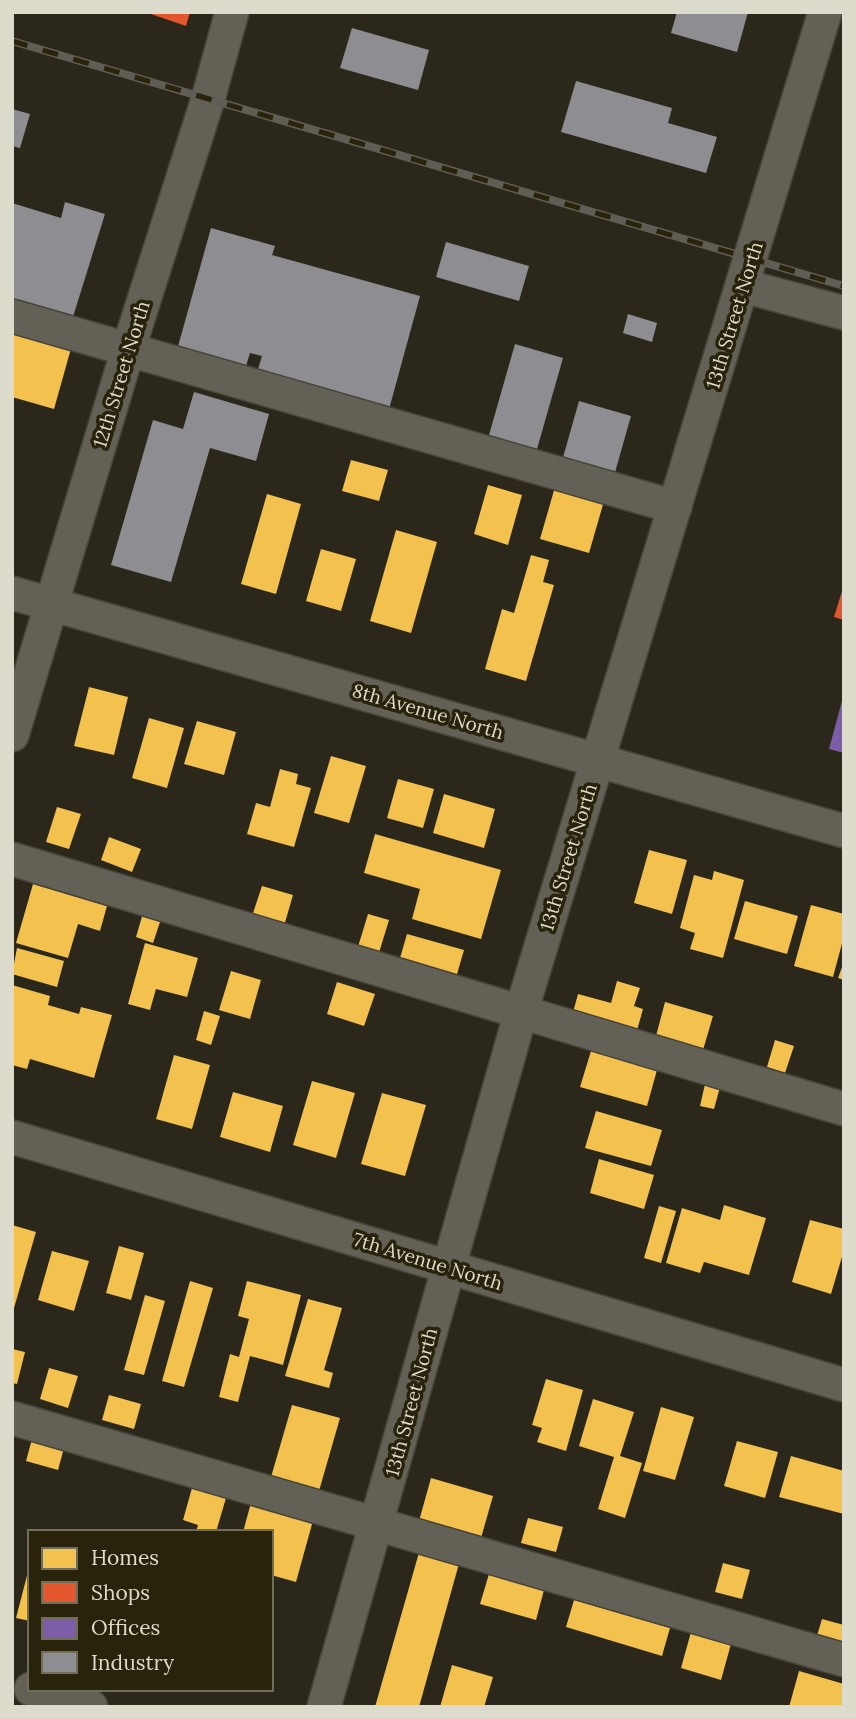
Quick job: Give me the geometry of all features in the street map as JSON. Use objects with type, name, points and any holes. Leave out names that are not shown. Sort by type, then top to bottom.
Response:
[{"type":"street","name":"12th Street North","points":[[12,735],[128,350],[208,99],[232,12]]},
{"type":"street","name":"13th Street North","points":[[324,1707],[521,1012],[744,286],[825,12]]},
{"type":"street","points":[[744,286],[844,313]]},
{"type":"street","points":[[12,316],[675,507]]},
{"type":"street","name":"8th Avenue North","points":[[12,593],[844,831]]},
{"type":"street","points":[[12,859],[844,1109]]},
{"type":"street","name":"7th Avenue North","points":[[12,1137],[844,1385]]},
{"type":"street","points":[[12,1418],[844,1660]]},
{"type":"street","points":[[38,1691],[91,1707]]},
{"type":"building: Homes","points":[[12,328],[72,345],[54,409],[12,397]]},
{"type":"building: Homes","points":[[351,460],[388,470],[379,501],[342,491]]},
{"type":"building: Homes","points":[[488,485],[522,495],[508,545],[474,534]]},
{"type":"building: Homes","points":[[555,487],[604,501],[589,553],[540,539]]},
{"type":"building: Homes","points":[[267,494],[301,504],[276,594],[241,584]]},
{"type":"building: Homes","points":[[396,530],[437,542],[411,633],[370,621]]},
{"type":"building: Homes","points":[[321,549],[356,559],[341,611],[306,601]]},
{"type":"building: Homes","points":[[531,555],[549,560],[543,582],[554,585],[526,681],[485,669],[502,609],[514,613]]},
{"type":"building: Homes","points":[[89,687],[128,697],[114,755],[74,746]]},
{"type":"building: Homes","points":[[149,718],[184,728],[167,788],[132,778]]},
{"type":"building: Homes","points":[[197,721],[236,732],[224,775],[184,764]]},
{"type":"building: Homes","points":[[331,756],[366,766],[349,823],[314,813]]},
{"type":"building: Homes","points":[[280,769],[298,774],[296,784],[311,788],[294,847],[247,834],[256,803],[270,807]]},
{"type":"building: Homes","points":[[398,779],[434,789],[423,828],[387,818]]},
{"type":"building: Homes","points":[[444,794],[495,809],[484,848],[433,833]]},
{"type":"building: Homes","points":[[57,807],[81,814],[69,849],[46,842]]},
{"type":"building: Homes","points":[[375,834],[501,870],[481,939],[412,919],[420,889],[364,873]]},
{"type":"building: Homes","points":[[109,837],[141,849],[132,872],[101,860]]},
{"type":"building: Homes","points":[[649,850],[687,860],[672,914],[634,903]]},
{"type":"building: Homes","points":[[714,871],[744,880],[723,958],[690,949],[695,933],[680,928],[694,875],[712,880]]},
{"type":"building: Homes","points":[[33,884],[107,906],[100,931],[78,924],[68,958],[16,943]]},
{"type":"building: Homes","points":[[262,886],[293,895],[284,926],[252,916]]},
{"type":"building: Homes","points":[[745,901],[798,916],[787,954],[734,939]]},
{"type":"building: Homes","points":[[811,905],[844,914],[844,936],[833,977],[794,966]]},
{"type":"building: Homes","points":[[143,913],[161,919],[153,943],[136,937]]},
{"type":"building: Homes","points":[[368,914],[389,920],[378,956],[357,950]]},
{"type":"building: Homes","points":[[407,934],[464,950],[455,981],[398,965]]},
{"type":"building: Homes","points":[[145,943],[198,958],[187,997],[156,989],[150,1010],[128,1004]]},
{"type":"building: Homes","points":[[17,948],[64,961],[57,987],[12,974]]},
{"type":"building: Homes","points":[[844,962],[844,980],[838,978]]},
{"type":"building: Homes","points":[[231,971],[261,980],[250,1019],[219,1010]]},
{"type":"building: Homes","points":[[617,981],[640,988],[634,1006],[643,1009],[636,1034],[572,1016],[578,994],[611,1003]]},
{"type":"building: Homes","points":[[337,982],[375,994],[364,1026],[327,1014]]},
{"type":"building: Homes","points":[[12,985],[50,996],[48,1005],[79,1014],[81,1007],[112,1015],[94,1078],[30,1059],[27,1069],[12,1065]]},
{"type":"building: Homes","points":[[665,1002],[713,1016],[703,1050],[656,1036]]},
{"type":"building: Homes","points":[[204,1011],[220,1016],[211,1045],[196,1040]]},
{"type":"building: Homes","points":[[775,1040],[794,1046],[785,1073],[767,1067]]},
{"type":"building: Homes","points":[[591,1051],[657,1070],[647,1106],[580,1087]]},
{"type":"building: Homes","points":[[174,1055],[210,1065],[192,1129],[156,1119]]},
{"type":"building: Homes","points":[[312,1081],[355,1093],[336,1158],[293,1145]]},
{"type":"building: Homes","points":[[705,1084],[720,1087],[714,1109],[700,1106]]},
{"type":"building: Homes","points":[[233,1092],[283,1106],[270,1152],[220,1137]]},
{"type":"building: Homes","points":[[382,1093],[426,1105],[405,1176],[361,1164]]},
{"type":"building: Homes","points":[[596,1111],[662,1130],[651,1166],[585,1148]]},
{"type":"building: Homes","points":[[599,1159],[654,1175],[644,1209],[590,1193]]},
{"type":"building: Homes","points":[[724,1205],[766,1218],[749,1275],[704,1262],[700,1273],[666,1263],[682,1208],[720,1220]]},
{"type":"building: Homes","points":[[659,1206],[676,1211],[661,1263],[644,1258]]},
{"type":"building: Homes","points":[[810,1220],[844,1229],[844,1250],[831,1294],[792,1282]]},
{"type":"building: Homes","points":[[12,1225],[36,1232],[14,1308],[12,1307]]},
{"type":"building: Homes","points":[[119,1246],[144,1253],[131,1300],[106,1293]]},
{"type":"building: Homes","points":[[52,1251],[89,1261],[74,1311],[38,1300]]},
{"type":"building: Homes","points":[[190,1281],[213,1288],[184,1387],[162,1381]]},
{"type":"building: Homes","points":[[247,1281],[301,1295],[283,1365],[250,1356],[238,1402],[219,1397],[230,1354],[239,1357],[249,1319],[238,1316]]},
{"type":"building: Homes","points":[[145,1295],[165,1301],[144,1375],[124,1370]]},
{"type":"building: Homes","points":[[308,1299],[342,1308],[324,1370],[333,1373],[329,1388],[285,1376]]},
{"type":"building: Homes","points":[[12,1349],[25,1352],[17,1384],[12,1383]]},
{"type":"building: Homes","points":[[49,1368],[78,1376],[68,1408],[40,1399]]},
{"type":"building: Homes","points":[[546,1379],[583,1390],[566,1451],[537,1442],[542,1428],[532,1425]]},
{"type":"building: Homes","points":[[109,1395],[141,1404],[134,1429],[102,1420]]},
{"type":"building: Homes","points":[[593,1399],[634,1412],[620,1456],[642,1463],[625,1518],[598,1509],[614,1457],[579,1446]]},
{"type":"building: Homes","points":[[292,1405],[340,1418],[319,1491],[271,1477]]},
{"type":"building: Homes","points":[[661,1407],[694,1417],[675,1480],[643,1471]]},
{"type":"building: Homes","points":[[32,1439],[64,1448],[58,1470],[26,1461]]},
{"type":"building: Homes","points":[[737,1441],[778,1452],[765,1498],[724,1486]]},
{"type":"building: Homes","points":[[791,1456],[844,1471],[844,1514],[779,1497]]},
{"type":"building: Homes","points":[[431,1478],[493,1496],[481,1538],[419,1521]]},
{"type":"building: Homes","points":[[192,1488],[226,1498],[217,1530],[197,1530],[198,1525],[183,1520]]},
{"type":"building: Homes","points":[[252,1499],[314,1517],[296,1582],[273,1576],[273,1530],[244,1530]]},
{"type":"building: Homes","points":[[528,1518],[563,1527],[556,1552],[521,1543]]},
{"type":"building: Homes","points":[[420,1549],[460,1560],[419,1707],[375,1707]]},
{"type":"building: Homes","points":[[723,1563],[750,1570],[742,1599],[715,1592]]},
{"type":"building: Homes","points":[[28,1572],[28,1621],[16,1618]]},
{"type":"building: Homes","points":[[489,1574],[544,1590],[536,1620],[480,1604]]},
{"type":"building: Homes","points":[[574,1600],[670,1628],[662,1656],[566,1627]]},
{"type":"building: Homes","points":[[822,1619],[844,1625],[844,1647],[816,1639]]},
{"type":"building: Homes","points":[[691,1632],[731,1644],[721,1680],[681,1668]]},
{"type":"building: Homes","points":[[452,1665],[493,1677],[484,1707],[440,1707]]},
{"type":"building: Homes","points":[[799,1671],[844,1684],[844,1707],[789,1707]]},
{"type":"building: Shops","points":[[145,12],[190,12],[186,26]]},
{"type":"building: Shops","points":[[844,588],[844,620],[834,617]]},
{"type":"building: Offices","points":[[844,697],[844,753],[829,749]]},
{"type":"building: Industry","points":[[677,12],[748,12],[737,52],[671,33]]},
{"type":"building: Industry","points":[[352,28],[429,50],[418,90],[340,68]]},
{"type":"building: Industry","points":[[576,81],[672,108],[668,123],[717,137],[706,173],[561,132]]},
{"type":"building: Industry","points":[[12,109],[30,114],[20,148],[12,146]]},
{"type":"building: Industry","points":[[65,202],[105,214],[72,320],[12,302],[12,203],[61,218]]},
{"type":"building: Industry","points":[[211,228],[275,246],[272,255],[420,296],[388,413],[256,376],[262,356],[250,353],[245,369],[177,350]]},
{"type":"building: Industry","points":[[446,242],[529,266],[519,301],[436,277]]},
{"type":"building: Industry","points":[[628,314],[657,323],[652,342],[623,333]]},
{"type":"building: Industry","points":[[515,344],[563,358],[535,456],[487,442]]},
{"type":"building: Industry","points":[[194,392],[269,414],[256,461],[210,448],[171,582],[111,565],[153,420],[183,429]]},
{"type":"building: Industry","points":[[579,401],[631,416],[614,476],[562,461]]},
{"type":"railway","points":[[12,41],[844,286]]}]
